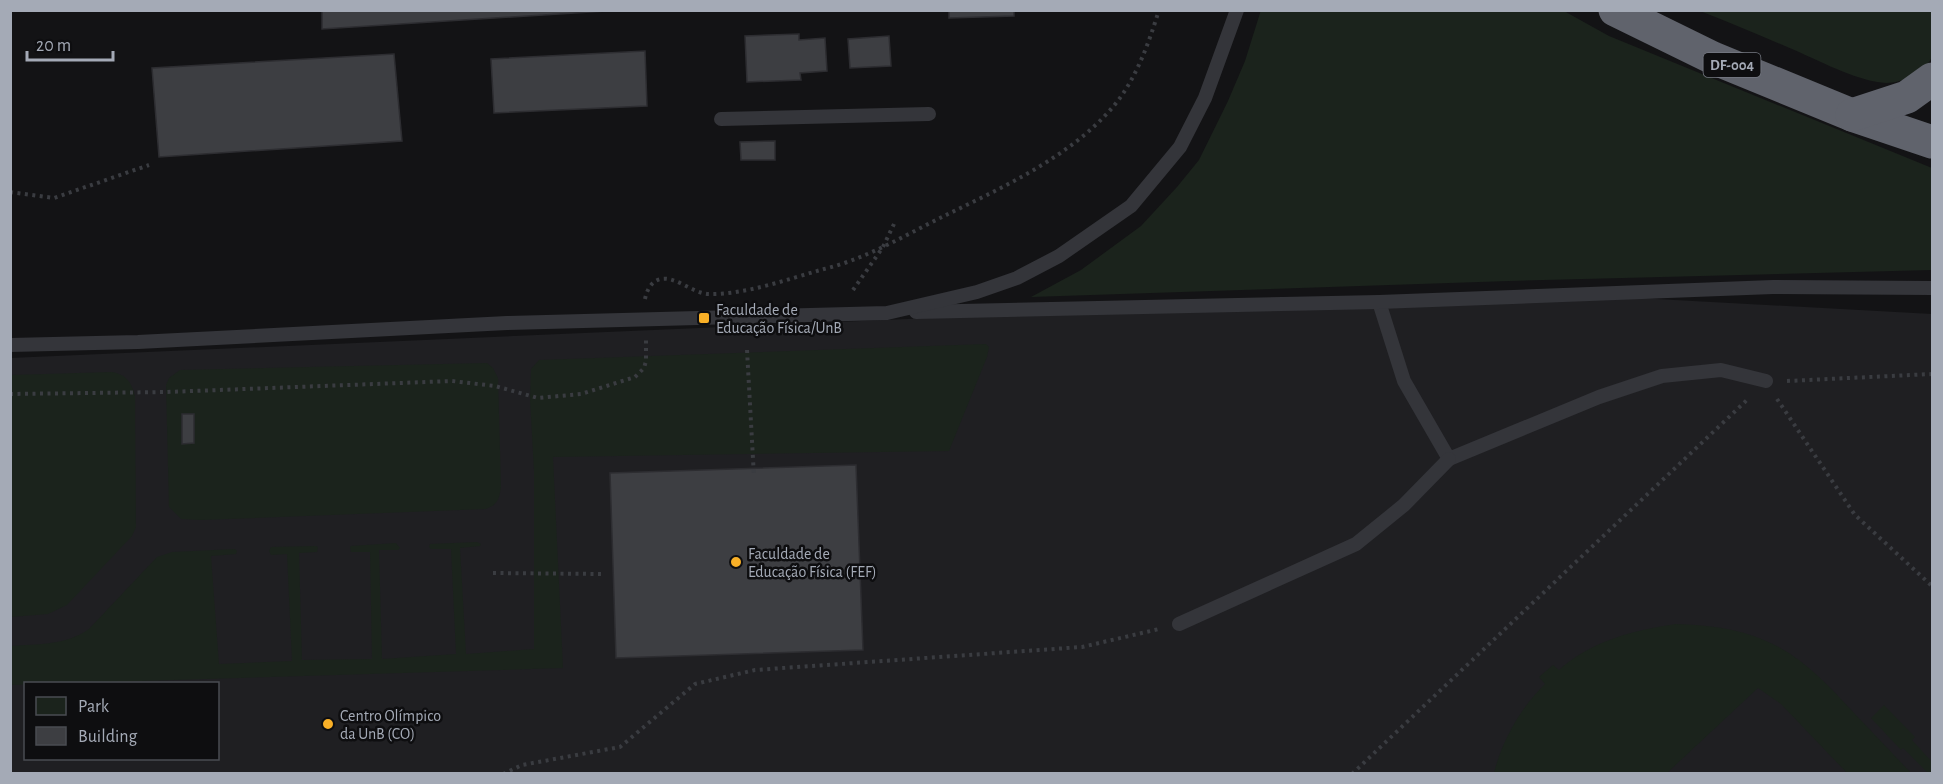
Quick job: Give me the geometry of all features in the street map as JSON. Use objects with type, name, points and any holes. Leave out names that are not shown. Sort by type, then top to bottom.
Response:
[{"type":"highway","name":"DF-004","points":[[1615,10],[1713,58],[1852,115],[1932,142]]},
{"type":"highway","points":[[1852,115],[1906,97],[1932,79]]},
{"type":"lane","points":[[887,313],[977,292],[1017,278],[1059,256],[1131,206],[1180,147],[1205,98],[1237,10]]},
{"type":"lane","points":[[721,119],[929,114]]},
{"type":"lane","points":[[10,345],[138,342],[507,323],[1379,302],[1773,287],[1932,288]]},
{"type":"lane","points":[[1379,302],[1404,381],[1449,459]]},
{"type":"lane","points":[[1179,624],[1356,544],[1404,505],[1449,459],[1599,397],[1662,376],[1721,370],[1766,381]]},
{"type":"path","points":[[644,309],[647,289],[654,282],[662,279],[673,280],[707,294],[741,291],[847,263],[1005,185],[1064,151],[1097,124],[1131,82],[1146,51],[1160,10]]},
{"type":"path","points":[[10,192],[54,198],[149,165]]},
{"type":"path","points":[[853,290],[883,247],[894,224]]},
{"type":"path","points":[[747,350],[754,477]]},
{"type":"path","points":[[10,394],[166,392],[452,381],[497,386],[538,398],[581,394],[635,377],[644,368],[646,357]]},
{"type":"path","points":[[1352,774],[1766,381],[1932,374]]},
{"type":"path","points":[[1766,381],[1855,515],[1932,586]]},
{"type":"path","points":[[493,573],[601,574]]},
{"type":"path","points":[[504,774],[522,765],[620,747],[695,684],[755,670],[1082,647],[1179,624]]},
{"type":"shaded area","points":[[1528,292],[1932,314],[1932,773],[11,773],[10,358]]},
{"type":"green space","points":[[1261,10],[1564,11],[1609,36],[1932,168],[1932,270],[1031,297],[1081,270],[1141,226],[1199,160],[1245,61]]},
{"type":"green space","points":[[1700,11],[1932,11],[1932,57],[1919,72],[1906,79],[1886,83],[1876,82],[1842,71]]},
{"type":"green space","points":[[986,344],[989,347],[949,451],[553,457],[563,668],[108,682],[24,682],[24,685],[11,685],[11,646],[62,641],[89,629],[157,557],[172,552],[235,549],[237,551],[236,554],[211,556],[219,664],[292,661],[287,554],[271,555],[269,551],[271,547],[318,547],[317,552],[299,553],[302,660],[372,659],[370,552],[351,552],[350,547],[396,543],[400,548],[398,550],[379,550],[382,659],[456,654],[451,549],[431,549],[430,544],[477,542],[481,544],[460,548],[466,654],[534,649],[534,471],[530,399],[531,369],[539,360]]},
{"type":"green space","points":[[487,363],[493,368],[498,378],[501,487],[497,501],[486,509],[201,520],[181,519],[169,507],[166,385],[169,378],[180,370]]},
{"type":"green space","points":[[112,372],[128,380],[135,396],[136,527],[132,536],[67,605],[48,614],[11,617],[11,375]]},
{"type":"green space","points":[[1676,624],[1733,630],[1766,641],[1791,654],[1824,681],[1911,773],[1847,773],[1781,704],[1758,688],[1667,773],[1494,773],[1502,749],[1514,725],[1528,703],[1545,684],[1539,677],[1553,665],[1559,670],[1585,651],[1614,638]]},
{"type":"green space","points":[[1884,705],[1915,737],[1912,740],[1932,762],[1932,773],[1928,773],[1903,748],[1901,750],[1871,718]]},
{"type":"building","points":[[322,10],[622,10],[322,29]]},
{"type":"building","points":[[949,10],[1014,10],[1014,16],[949,18]]},
{"type":"building","points":[[799,34],[799,40],[825,38],[827,71],[800,73],[801,80],[747,82],[745,36]]},
{"type":"building","points":[[889,36],[891,66],[850,68],[848,39]]},
{"type":"building","points":[[645,51],[647,106],[494,113],[491,59]]},
{"type":"building","points":[[394,54],[402,141],[159,157],[152,68]]},
{"type":"building","points":[[775,141],[775,160],[741,160],[740,142]]},
{"type":"building","points":[[182,414],[194,414],[194,443],[182,444]]},
{"type":"building","name":"Faculdade de Educação Física (FEF)","points":[[856,465],[863,650],[616,658],[610,473]]},
{"type":"place","name":"Faculdade de Educação Física/UnB","points":[[704,318]]},
{"type":"place","name":"Faculdade de Educação Física (FEF)","points":[[736,562]]},
{"type":"place","name":"Centro Olímpico da UnB (CO)","points":[[328,724]]}]
